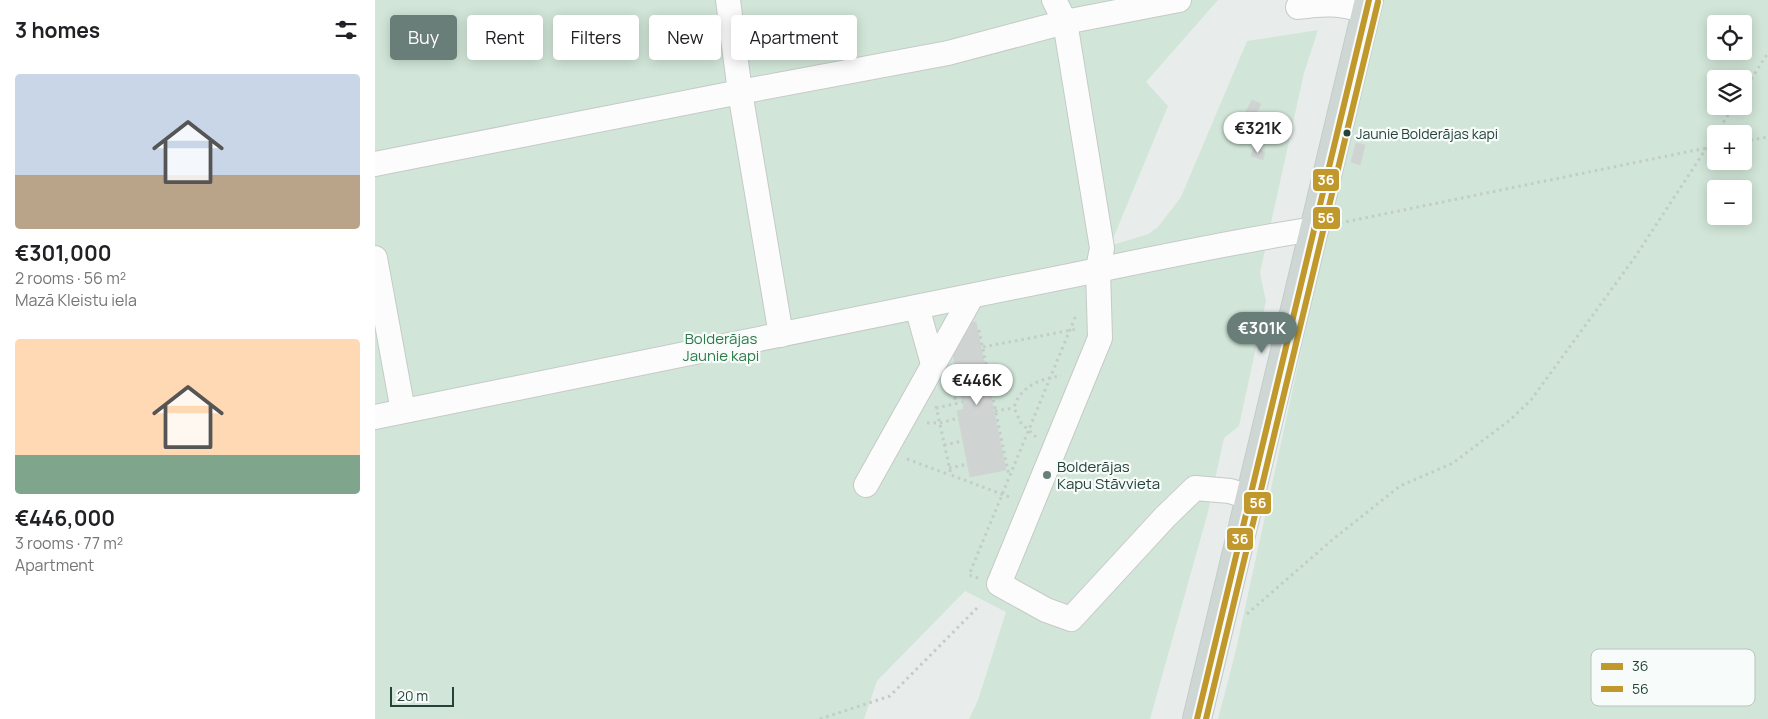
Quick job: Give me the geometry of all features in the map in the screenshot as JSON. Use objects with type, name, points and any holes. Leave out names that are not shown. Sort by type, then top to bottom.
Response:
[{"type":"main road","points":[[1197,719],[1367,5]]},
{"type":"lane","points":[[728,0],[740,92],[781,335]]},
{"type":"lane","points":[[1054,0],[1065,22],[1102,248],[1098,269],[1100,332],[1086,373],[999,584],[1039,606],[1071,619],[1165,517],[1195,488],[1230,491],[1249,497]]},
{"type":"lane","points":[[375,164],[948,53],[1065,22],[1179,0]]},
{"type":"lane","points":[[1297,6],[1322,3],[1367,5]]},
{"type":"lane","points":[[375,417],[1098,269],[1252,239],[1315,229]]},
{"type":"lane","points":[[375,258],[403,411]]},
{"type":"lane","points":[[865,485],[972,296]]},
{"type":"lane","points":[[917,307],[931,368]]},
{"type":"path","points":[[1752,78],[1768,53]]},
{"type":"path","points":[[1752,140],[1768,137]]},
{"type":"path","points":[[1315,229],[1707,147]]},
{"type":"path","points":[[1246,615],[1332,540],[1400,486],[1453,463],[1511,420],[1531,400],[1635,257],[1707,147]]},
{"type":"path","points":[[972,296],[1010,476]]},
{"type":"path","points":[[999,584],[969,575],[1077,312]]},
{"type":"path","points":[[982,347],[1070,330],[1100,332]]},
{"type":"path","points":[[931,368],[936,408],[951,475]]},
{"type":"path","points":[[1054,451],[1021,423],[1014,408],[1016,400],[1027,388],[1036,382],[1051,377],[1086,373]]},
{"type":"path","points":[[936,408],[963,402]]},
{"type":"path","points":[[995,411],[1014,408]]},
{"type":"path","points":[[944,445],[963,441]]},
{"type":"path","points":[[885,450],[1031,505]]},
{"type":"path","points":[[949,468],[968,464]]},
{"type":"path","points":[[820,719],[891,696],[980,605]]},
{"type":"green space","name":"Bolderājas Jaunie kapi","points":[[375,0],[1218,0],[1146,82],[1168,106],[1110,246],[1148,234],[1158,227],[1181,197],[1247,41],[1318,30],[1304,73],[1260,273],[1266,301],[1239,426],[1224,438],[1208,512],[1150,719],[969,719],[978,700],[1006,612],[965,591],[877,681],[864,719],[375,719]]},
{"type":"green space","points":[[1382,0],[1768,0],[1768,719],[1218,719],[1235,654],[1341,167]]},
{"type":"building","points":[[1252,100],[1261,104],[1252,121],[1243,117]]},
{"type":"building","points":[[1356,143],[1365,145],[1360,165],[1351,162]]},
{"type":"building","points":[[1253,148],[1265,152],[1263,160],[1251,156]]},
{"type":"building","points":[[976,322],[1006,470],[970,477],[957,411],[964,409],[951,345],[962,343],[959,325]]},
{"type":"transit line","name":"36","points":[[1197,719],[1369,0]]},
{"type":"transit line","name":"56","points":[[1206,719],[1378,2]]},
{"type":"place","name":"Jaunie Bolderājas kapi","points":[[1347,133]]},
{"type":"place","name":"Bolderājas Kapu Stāvvieta","points":[[1047,475]]}]
